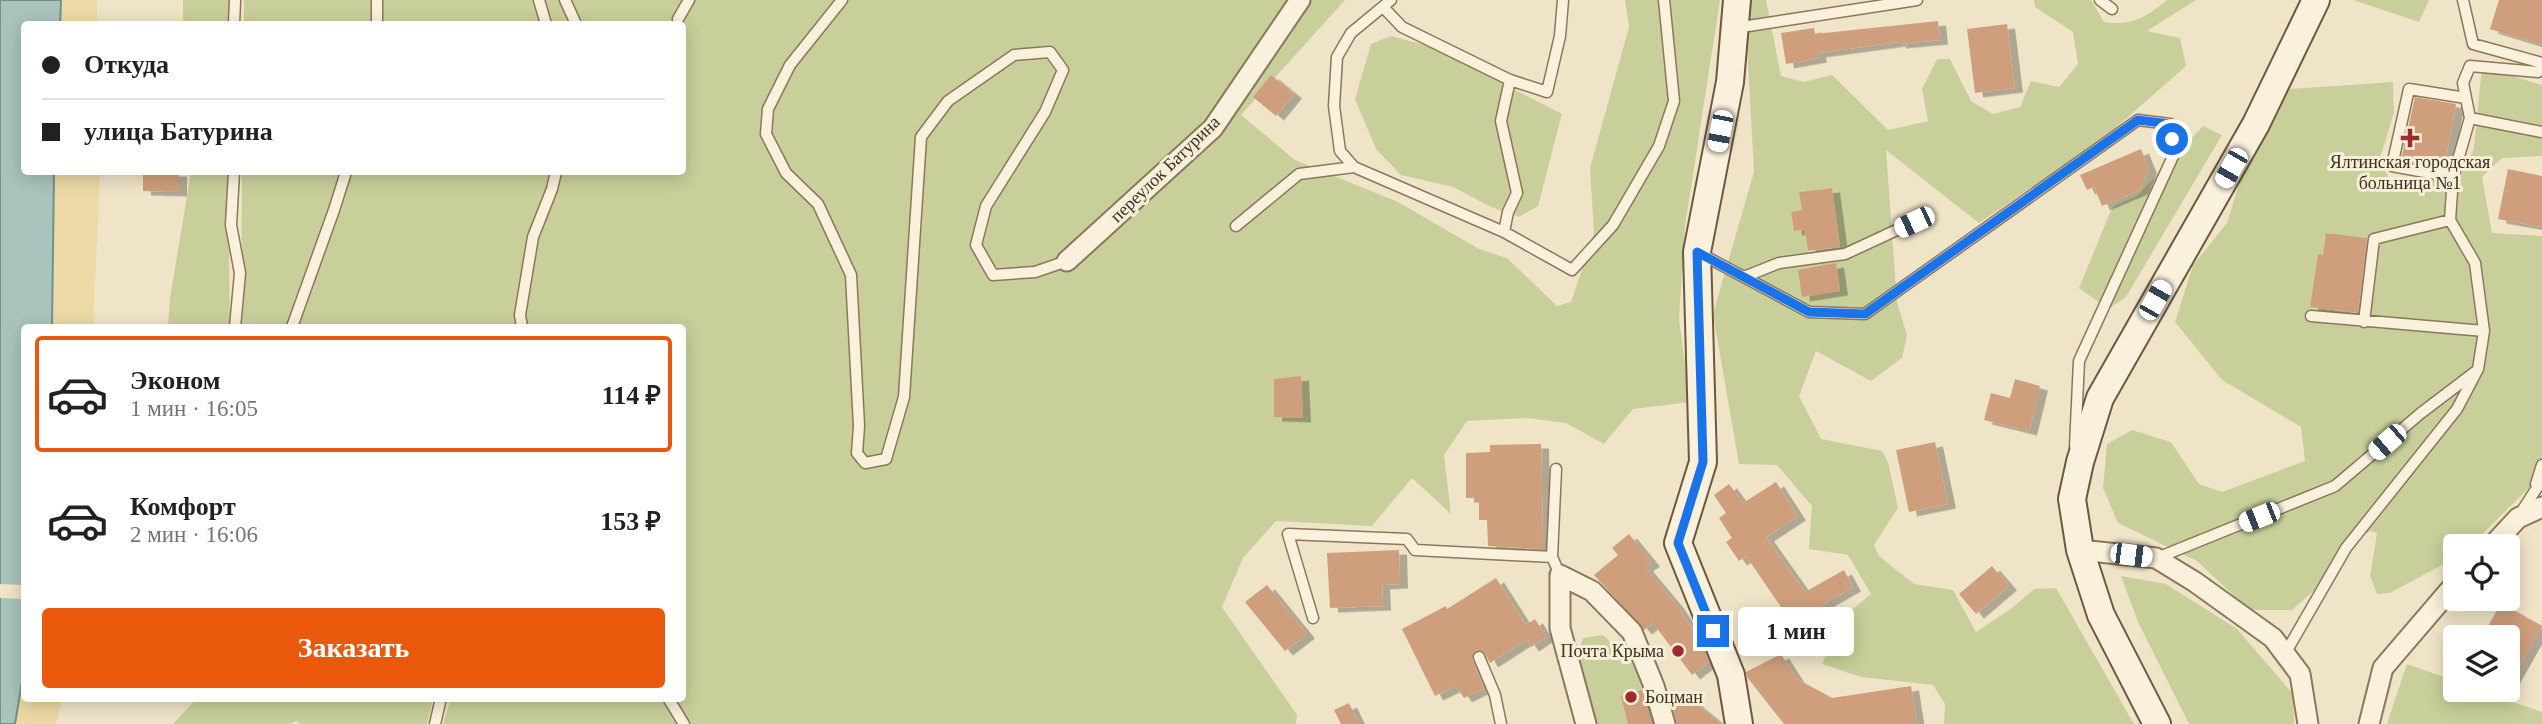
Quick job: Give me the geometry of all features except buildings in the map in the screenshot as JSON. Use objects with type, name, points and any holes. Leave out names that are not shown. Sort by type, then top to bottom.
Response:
[{"type":"main road","points":[[1737,0],[1730,82],[1697,252],[1703,462],[1678,543],[1731,675],[1743,722]]},
{"type":"main road","points":[[2157,724],[2101,614],[2072,499],[2080,462],[2100,398],[2256,124],[2316,0]]},
{"type":"main road","points":[[2086,551],[2168,724]]},
{"type":"street","name":"переулок Батурина","points":[[1067,261],[1213,128],[1300,0]]},
{"type":"street","points":[[2503,534],[2540,491]]},
{"type":"street","points":[[2086,551],[2156,558],[2195,582],[2273,638],[2300,674],[2308,724]]},
{"type":"street","points":[[1556,566],[1560,628],[1586,724]]},
{"type":"street","points":[[1556,566],[1592,591],[1632,632],[1654,686],[1665,724]]},
{"type":"street","points":[[2369,724],[2383,668],[2443,598]]},
{"type":"lane","points":[[234,21],[235,0]]},
{"type":"lane","points":[[377,0],[377,21]]},
{"type":"lane","points":[[539,0],[545,21]]},
{"type":"lane","points":[[565,0],[575,21]]},
{"type":"lane","points":[[678,19],[689,0]]},
{"type":"lane","points":[[842,0],[790,65],[768,109],[766,134],[786,173],[818,204],[851,275],[859,426],[857,453],[865,463],[886,459],[904,397],[920,138],[948,101],[1014,55],[1050,52],[1063,70],[1045,112],[986,206],[976,245],[993,275],[1035,272],[1067,261]]},
{"type":"lane","points":[[1563,0],[1560,36],[1548,92],[1510,80],[1402,27],[1388,4],[1351,33],[1337,57],[1334,106],[1340,151],[1354,167],[1504,232],[1572,270],[1613,225],[1659,146],[1674,101],[1664,0]]},
{"type":"lane","points":[[1735,28],[1917,0]]},
{"type":"lane","points":[[2100,0],[2112,9]]},
{"type":"lane","points":[[2285,654],[2346,548],[2457,409],[2478,369],[2484,331],[2475,262],[2449,219],[2453,177],[2470,118],[2463,83],[2470,66],[2538,72],[2542,65],[2473,44],[2463,0]]},
{"type":"lane","points":[[1504,232],[1508,212],[1517,193],[1501,121],[1510,80]]},
{"type":"lane","points":[[2453,177],[2392,166],[2409,89],[2466,98]]},
{"type":"lane","points":[[2470,118],[2542,132]]},
{"type":"lane","points":[[1697,252],[1809,312],[1865,314],[2138,120],[2170,124],[2174,154],[2079,361],[2072,499]]},
{"type":"lane","points":[[1236,226],[1299,174],[1354,167]]},
{"type":"lane","points":[[234,175],[231,225],[240,273],[235,324]]},
{"type":"lane","points":[[293,324],[344,175]]},
{"type":"lane","points":[[522,324],[520,315],[533,237],[555,175]]},
{"type":"lane","points":[[2364,323],[2374,239],[2449,219]]},
{"type":"lane","points":[[1744,277],[1779,263],[1845,254],[1914,222]]},
{"type":"lane","points":[[2311,316],[2364,323],[2484,331]]},
{"type":"lane","points":[[2156,558],[2335,486],[2478,369]]},
{"type":"lane","points":[[2540,491],[2542,465]]},
{"type":"lane","points":[[1313,618],[1288,534],[1407,540],[1415,550],[1556,566],[1556,469]]},
{"type":"lane","points":[[1479,657],[1494,695],[1501,724]]},
{"type":"lane","points":[[435,724],[440,702]]},
{"type":"lane","points":[[670,702],[684,724]]},
{"type":"green space","points":[[183,0],[231,0],[230,21],[183,21]]},
{"type":"green space","points":[[244,0],[1345,0],[1241,115],[1295,160],[1398,202],[1479,249],[1507,258],[1557,306],[1571,302],[1594,233],[1590,168],[1629,27],[1625,0],[1720,0],[1685,226],[1679,319],[1690,402],[1633,409],[1604,444],[1566,423],[1527,418],[1467,421],[1444,455],[1451,514],[1412,478],[1372,526],[1276,521],[1243,558],[1222,607],[1297,715],[1296,724],[443,724],[450,702],[686,702],[686,324],[241,324],[242,175],[686,175],[686,21],[244,21]]},
{"type":"green space","points":[[1748,0],[1766,0],[1781,76],[1804,82],[1832,75],[1888,130],[1928,121],[1922,89],[1937,59],[1950,59],[1971,101],[1993,114],[2020,107],[2031,81],[2059,87],[2078,64],[2073,32],[2035,7],[2034,0],[2091,0],[2104,22],[2123,23],[2152,12],[2167,0],[2196,0],[2147,31],[2180,38],[2186,66],[2083,153],[1979,223],[1886,150],[1897,303],[1907,335],[1902,358],[1871,381],[1816,351],[1799,396],[1821,439],[1882,451],[1888,462],[1898,508],[1874,545],[1879,556],[1914,584],[1953,590],[1976,632],[2012,608],[2034,589],[2056,588],[2134,724],[1944,724],[1945,704],[1933,685],[1861,677],[1822,664],[1844,616],[1871,594],[1848,555],[1809,549],[1812,506],[1777,465],[1739,464],[1713,314],[1754,172],[1746,26]],"holes":[[[1831,188],[1840,247],[1808,252],[1805,230],[1794,231],[1791,212],[1802,210],[1800,192]]]},
{"type":"green space","points":[[2353,0],[2429,0],[2419,22]]},
{"type":"green space","points":[[1391,36],[1432,47],[1562,114],[1538,206],[1519,217],[1491,207],[1453,187],[1401,175],[1376,149],[1355,99],[1371,44]]},
{"type":"green space","points":[[2482,67],[2542,85],[2542,156],[2502,158],[2482,177],[2492,233],[2542,236],[2542,466],[2529,488],[2482,534],[2443,534],[2443,564],[2390,593],[2377,594],[2370,576],[2377,533],[2371,531],[2343,543],[2329,577],[2292,610],[2249,610],[2197,561],[2118,523],[2103,488],[2107,444],[2132,430],[2171,442],[2199,484],[2222,492],[2305,461],[2301,427],[2222,380],[2175,322],[2193,265],[2227,223],[2241,177],[2290,89],[2393,82],[2394,113],[2379,161],[2395,187],[2465,169],[2474,148]],"holes":[[[2327,233],[2368,239],[2364,263],[2369,263],[2362,314],[2310,307],[2318,255],[2323,255]]]},
{"type":"green space","points":[[2203,126],[2222,135],[2126,297],[2108,309],[2079,288],[2109,215],[2114,206],[2137,196]]},
{"type":"green space","points":[[190,175],[228,175],[230,324],[168,324]]},
{"type":"green space","points":[[2121,576],[2166,584],[2237,629],[2293,694],[2294,724],[2189,724],[2138,622]]},
{"type":"green space","points":[[1603,635],[1639,670],[1653,724],[1589,724],[1573,669],[1583,638]]},
{"type":"green space","points":[[2407,664],[2443,677],[2443,702],[2513,702],[2542,712],[2542,724],[2387,724]]},
{"type":"green space","points":[[193,702],[432,702],[427,724],[300,724],[296,721],[290,724],[173,724]]},
{"type":"sand","points":[[61,0],[97,0],[97,21],[60,21]]},
{"type":"sand","points":[[54,175],[100,175],[93,324],[52,324]]},
{"type":"sand","points":[[21,689],[21,702],[62,702],[56,724],[15,724]]},
{"type":"water","points":[[0,0],[61,0],[60,21],[21,21],[21,175],[54,175],[52,324],[21,324],[21,688],[15,724],[0,724]]},
{"type":"pier","points":[[0,584],[21,585],[21,599],[0,598]]},
{"type":"place","name":"Ялтинская городская больница №1","points":[[2410,138]]},
{"type":"place","name":"Почта Крыма","points":[[1678,651]]},
{"type":"place","name":"Боцман","points":[[1631,697]]},
{"type":"route","points":[[1713,631],[1678,543],[1703,462],[1697,252],[1809,312],[1865,314],[2138,120],[2170,124],[2172,139]]}]
